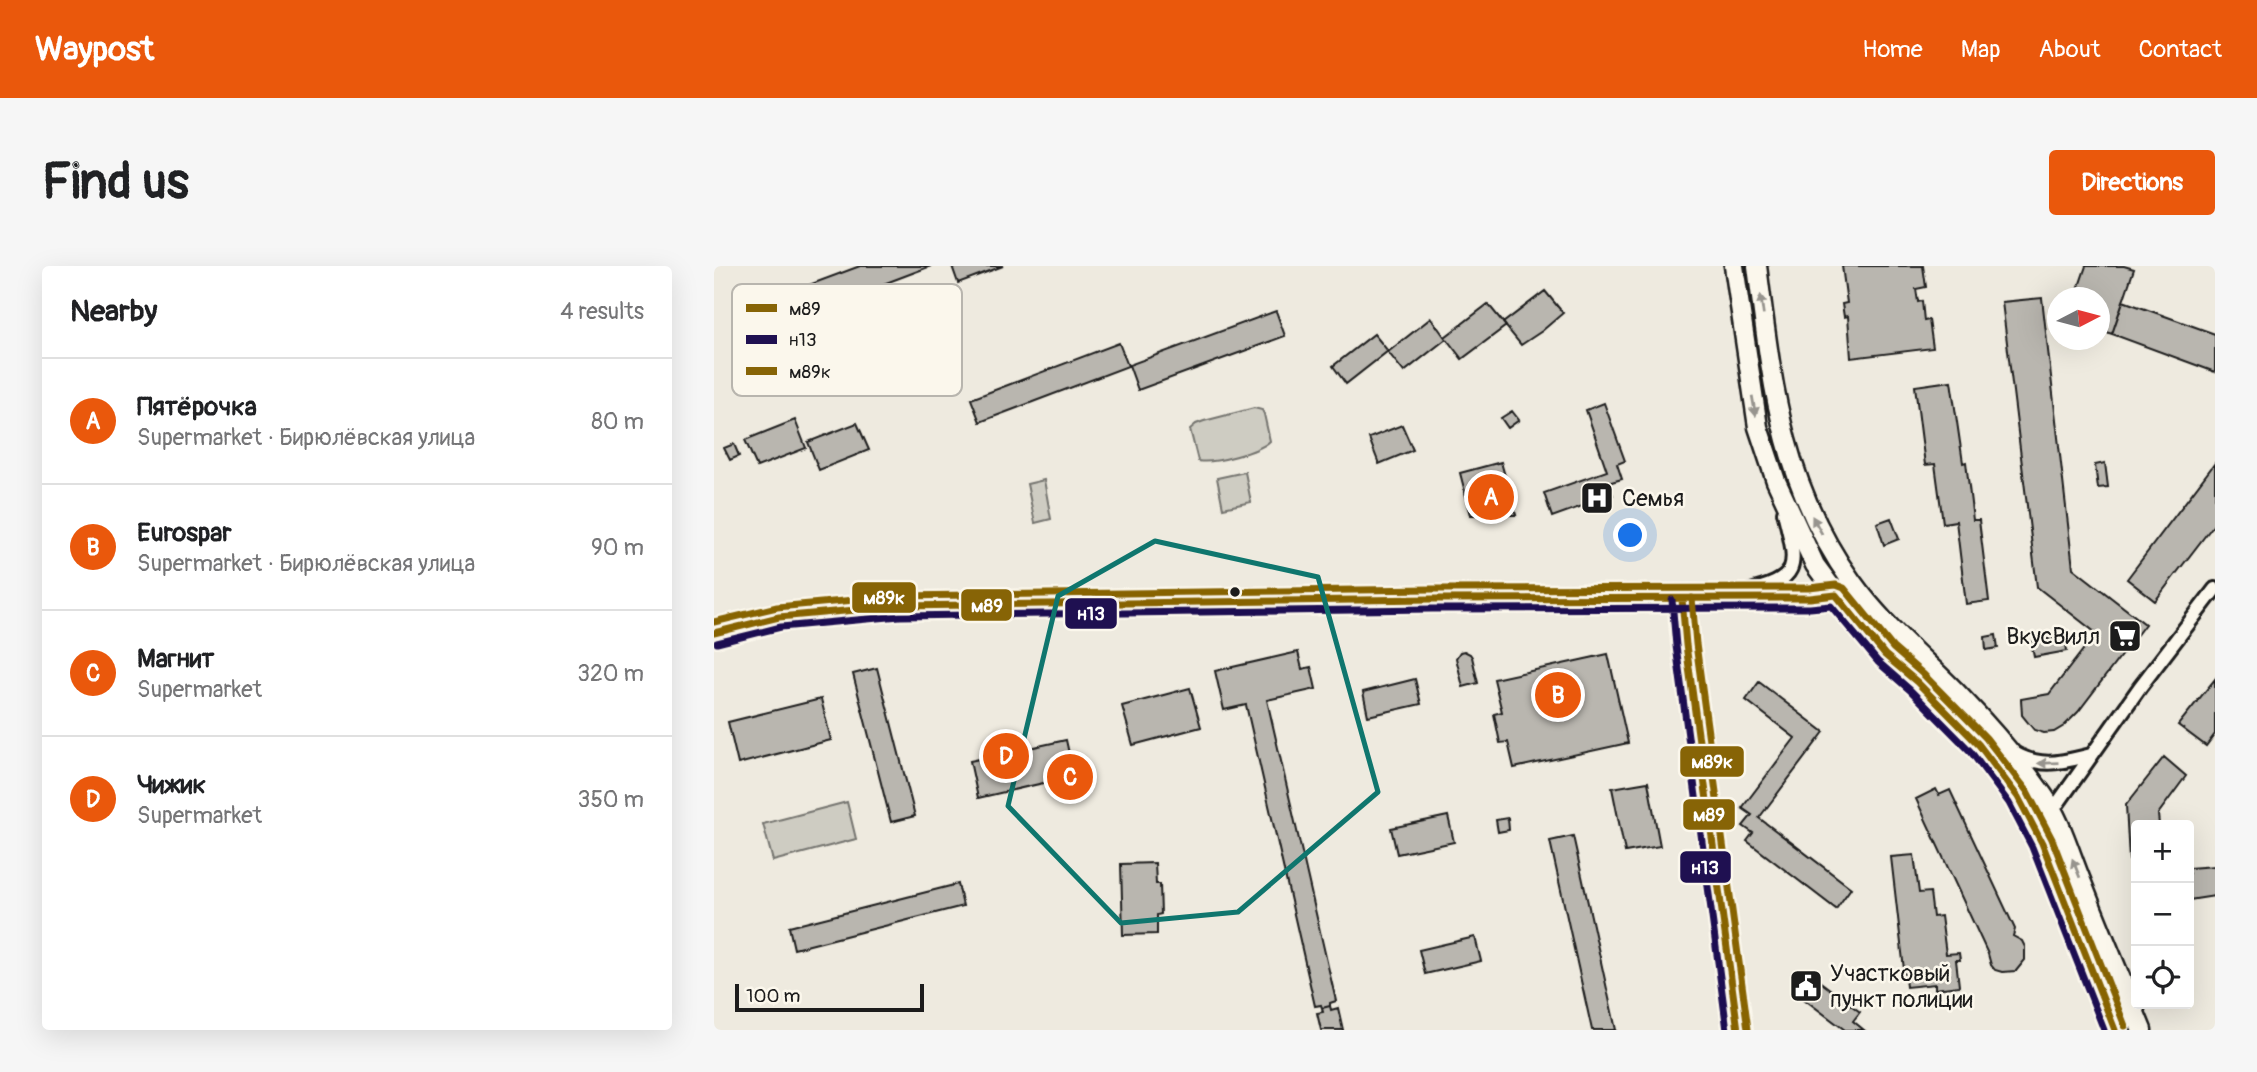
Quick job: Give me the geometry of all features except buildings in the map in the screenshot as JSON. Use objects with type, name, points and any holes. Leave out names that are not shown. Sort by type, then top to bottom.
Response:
[{"type":"main road","points":[[1734,266],[1758,427],[1776,481],[1815,565],[1885,655],[1917,682],[1979,745],[2028,813],[2115,1030]]},
{"type":"main road","points":[[1757,266],[1774,396],[1793,467],[1812,515],[1852,583],[2008,750],[2050,806],[2142,1030]]},
{"type":"main road","points":[[714,633],[779,617],[899,606],[1432,599],[1810,598],[1836,595],[1852,583]]},
{"type":"main road","points":[[1682,599],[1738,1030]]},
{"type":"street","points":[[1722,598],[1777,583],[1786,576],[1791,566],[1793,548],[1776,481]]},
{"type":"street","points":[[2028,813],[2058,803],[2215,589]]},
{"type":"street","points":[[2008,750],[2037,764],[2062,762],[2091,755]]},
{"type":"highlighted area","points":[[1155,541],[1318,577],[1378,792],[1238,912],[1121,923],[1008,806],[1058,596]]},
{"type":"shaded area","points":[[1254,408],[1262,410],[1264,414],[1270,441],[1236,456],[1198,461],[1190,429],[1204,421]]},
{"type":"shaded area","points":[[1245,472],[1251,502],[1223,508],[1217,478]]},
{"type":"shaded area","points":[[1044,480],[1051,519],[1035,523],[1027,484]]},
{"type":"shaded area","points":[[847,802],[856,839],[773,861],[763,824]]},
{"type":"transit line","name":"м89к","points":[[714,622],[777,607],[899,596],[1432,589],[1809,588],[1836,585],[1844,588],[1893,648],[1924,675],[1986,738],[2027,791],[2052,839],[2125,1026]]},
{"type":"transit line","name":"м89","points":[[714,633],[779,617],[899,606],[1432,599],[1810,598],[1836,595],[1885,655],[1917,682],[1979,745],[2018,797],[2042,843],[2115,1030]]},
{"type":"transit line","name":"м89к","points":[[1692,598],[1748,1029]]},
{"type":"transit line","name":"м89","points":[[1682,599],[1738,1030]]},
{"type":"transit line","name":"н13","points":[[1672,600],[1727,1030]]},
{"type":"transit line","name":"н13","points":[[717,643],[781,627],[900,616],[1831,606],[1878,662],[1910,690],[1971,752],[2009,803],[2032,847],[2104,1030]]},
{"type":"place","name":"Пятёрочка","points":[[1491,497]]},
{"type":"place","name":"Семья","points":[[1597,498]]},
{"type":"place","name":"ВкусВилл","points":[[2125,636]]},
{"type":"place","name":"Eurospar","points":[[1558,695]]},
{"type":"place","name":"Чижик","points":[[1006,756]]},
{"type":"place","name":"Магнит","points":[[1070,777]]},
{"type":"place","name":"Участковый пункт полиции","points":[[1806,986]]}]
